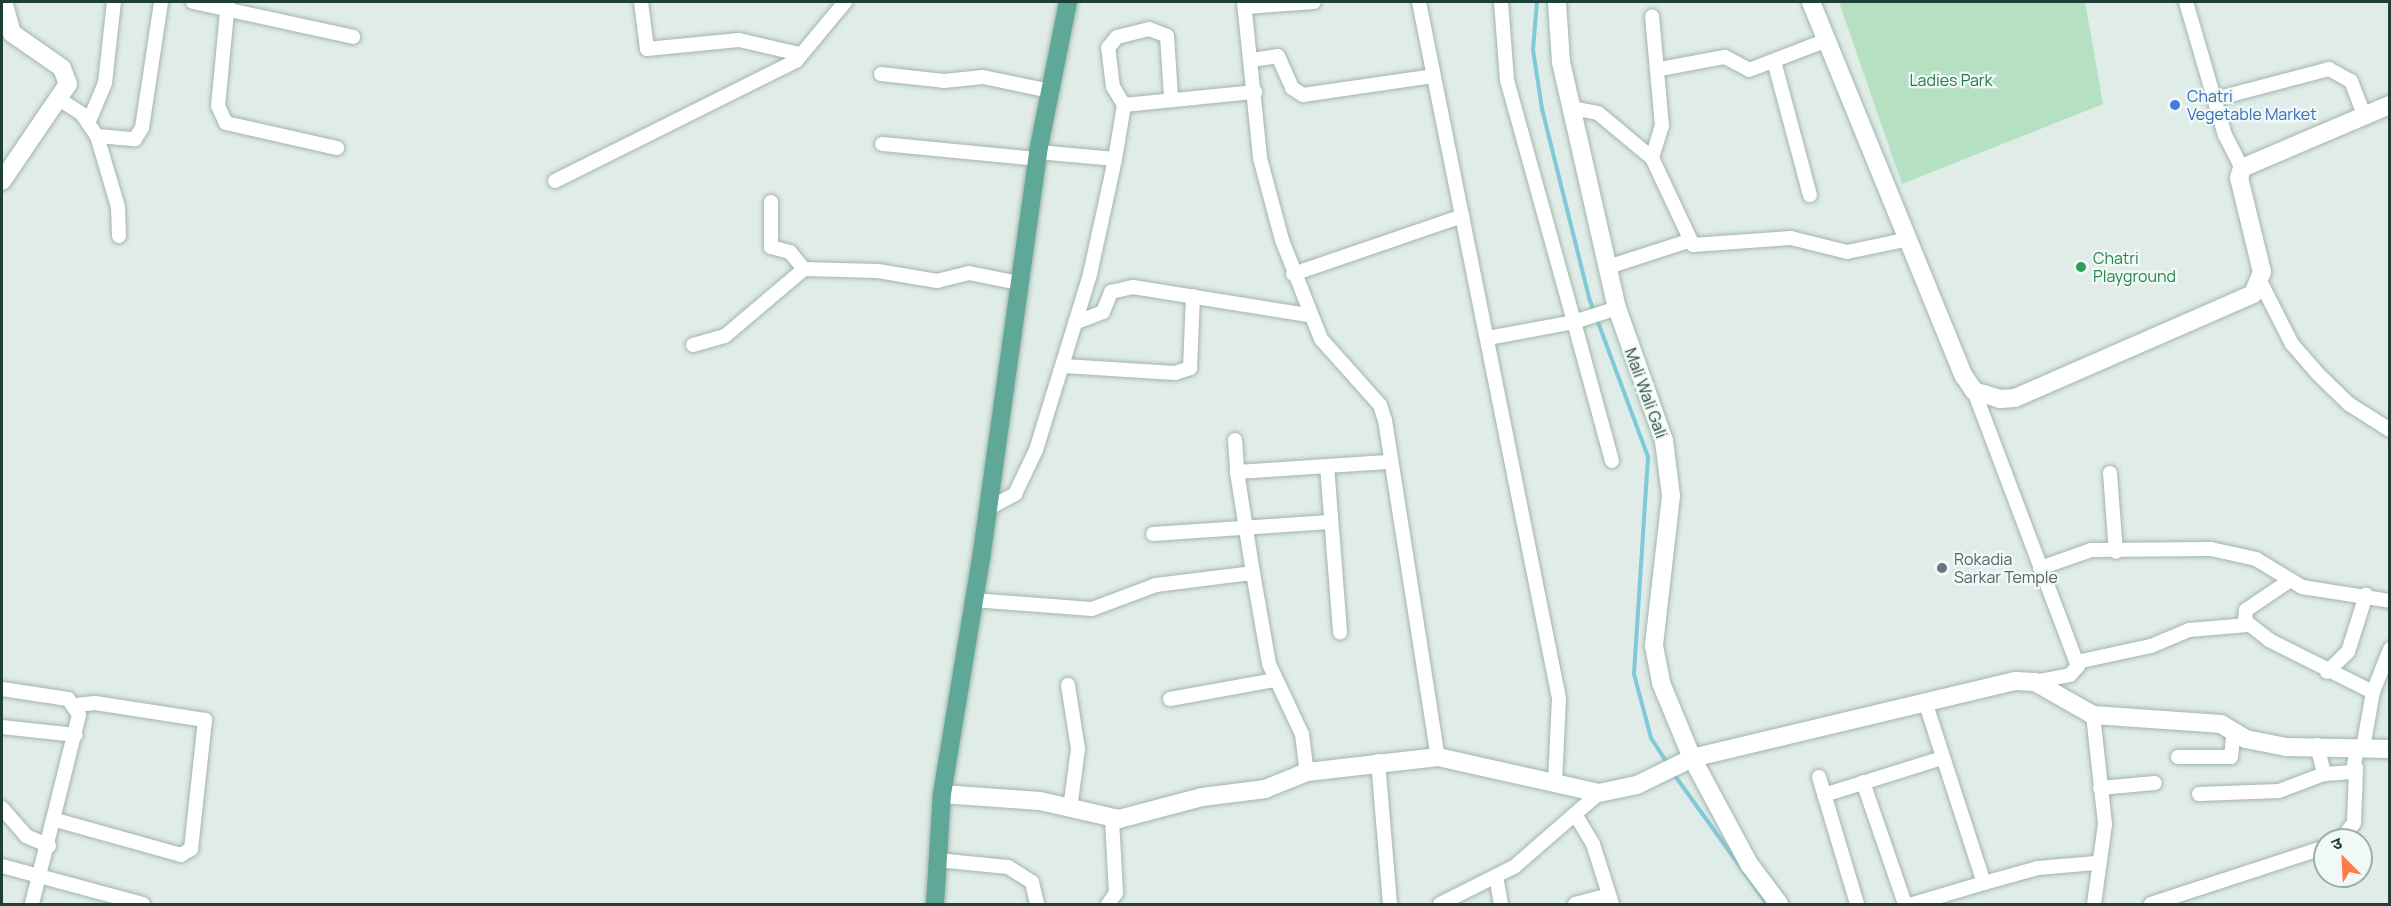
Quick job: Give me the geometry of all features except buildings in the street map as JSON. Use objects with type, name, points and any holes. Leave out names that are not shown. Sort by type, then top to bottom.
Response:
[{"type":"main road","points":[[935,904],[942,794],[989,508],[1018,283],[1038,155],[1068,2]]},
{"type":"street","points":[[2,180],[69,84],[67,73],[7,35],[3,2]]},
{"type":"street","points":[[89,121],[105,83],[114,2]]},
{"type":"street","points":[[97,136],[135,139],[142,128],[161,2]]},
{"type":"street","points":[[193,2],[228,4],[353,37]]},
{"type":"street","points":[[641,2],[647,49],[739,40],[799,54]]},
{"type":"street","points":[[555,181],[768,77],[799,54],[845,2]]},
{"type":"street","points":[[1314,2],[1244,4],[1255,92],[1260,158],[1307,315],[1340,364],[1380,405],[1438,757]]},
{"type":"street","points":[[1419,2],[1559,698],[1555,784]]},
{"type":"street","points":[[1502,2],[1507,80],[1612,461]]},
{"type":"street","name":"Mali Wali Gali","points":[[1557,2],[1559,51],[1608,267],[1610,310],[1664,441],[1671,496],[1654,646],[1661,683],[1692,758],[1749,864],[1779,904]]},
{"type":"street","points":[[1811,2],[1974,391],[2077,662]]},
{"type":"street","points":[[2186,2],[2214,99],[2242,168],[2239,178],[2254,231],[2261,283],[2292,344],[2318,374],[2349,404],[2390,430]]},
{"type":"street","points":[[228,4],[218,106],[226,123],[337,148]]},
{"type":"street","points":[[1652,158],[1662,126],[1660,69],[1653,16]]},
{"type":"street","points":[[989,508],[1006,502],[1020,486],[1064,366],[1077,322],[1115,159],[1124,105],[1113,87],[1108,48],[1117,37],[1149,29],[1167,36],[1172,97]]},
{"type":"street","points":[[1660,69],[1725,57],[1749,70],[1827,40]]},
{"type":"street","points":[[1251,60],[1278,56],[1292,88],[1303,95],[1433,75]]},
{"type":"street","points":[[1774,61],[1810,195]]},
{"type":"street","points":[[2214,99],[2328,69],[2351,81],[2364,115]]},
{"type":"street","points":[[881,74],[944,81],[984,77],[1050,91]]},
{"type":"street","points":[[1124,105],[1172,97],[1255,92]]},
{"type":"street","points":[[59,99],[89,121],[97,136],[118,207],[119,236]]},
{"type":"street","points":[[2242,168],[2390,105]]},
{"type":"street","points":[[1572,108],[1598,113],[1652,158],[1688,241]]},
{"type":"street","points":[[882,144],[1115,159]]},
{"type":"street","points":[[771,202],[771,248],[790,252],[804,269]]},
{"type":"street","points":[[1293,274],[1462,216]]},
{"type":"street","points":[[1608,267],[1688,241],[1701,246],[1791,238],[1847,252],[1909,239]]},
{"type":"street","points":[[693,345],[732,331],[804,269],[878,271],[937,281],[969,273],[1018,283]]},
{"type":"street","points":[[1974,391],[2015,398],[2241,301],[2261,283]]},
{"type":"street","points":[[1077,322],[1103,312],[1107,298],[1118,289],[1193,296],[1307,315]]},
{"type":"street","points":[[1064,366],[1175,373],[1190,368],[1193,296]]},
{"type":"street","points":[[1488,338],[1588,319],[1610,310]]},
{"type":"street","points":[[1234,440],[1244,527],[1275,680],[1302,734],[1307,772]]},
{"type":"street","points":[[1237,472],[1388,462]]},
{"type":"street","points":[[1327,466],[1340,632]]},
{"type":"street","points":[[2110,473],[2116,552]]},
{"type":"street","points":[[1153,534],[1330,522]]},
{"type":"street","points":[[2040,568],[2091,550],[2116,552],[2211,549],[2256,559],[2289,581],[2366,595],[2390,602]]},
{"type":"street","points":[[973,600],[1092,609],[1156,585],[1253,573]]},
{"type":"street","points":[[2248,625],[2246,610],[2289,581]]},
{"type":"street","points":[[2327,672],[2348,652],[2366,595]]},
{"type":"street","points":[[942,794],[1040,801],[1112,818],[1265,789],[1307,772],[1378,761],[1438,757],[1599,793],[1636,785],[1692,758],[2003,682],[2035,681],[2070,675],[2077,662],[2151,646],[2189,630],[2248,625],[2327,672],[2373,692]]},
{"type":"street","points":[[2350,828],[2354,823],[2358,756],[2373,692],[2390,649]]},
{"type":"street","points":[[1170,699],[1275,680]]},
{"type":"street","points":[[2035,681],[2093,715],[2221,724],[2255,742],[2318,745],[2358,756],[2390,749]]},
{"type":"street","points":[[1068,685],[1078,749],[1070,809]]},
{"type":"street","points":[[2,689],[68,699],[76,705],[95,703],[205,720],[191,849],[181,855],[56,820]]},
{"type":"street","points":[[1925,700],[1984,882]]},
{"type":"street","points":[[32,904],[56,820],[76,735],[76,705]]},
{"type":"street","points":[[2093,715],[2104,824],[2096,863],[2094,904]]},
{"type":"street","points":[[2,728],[76,735]]},
{"type":"street","points":[[2178,757],[2232,757],[2234,730]]},
{"type":"street","points":[[2318,745],[2324,774]]},
{"type":"street","points":[[2199,794],[2279,791],[2324,774],[2349,774],[2358,756]]},
{"type":"street","points":[[1824,795],[1942,758]]},
{"type":"street","points":[[1378,761],[1390,904]]},
{"type":"street","points":[[1819,777],[1857,904]]},
{"type":"street","points":[[1863,782],[1905,904]]},
{"type":"street","points":[[2100,788],[2155,783]]},
{"type":"street","points":[[1440,904],[1496,876],[1599,793]]},
{"type":"street","points":[[2,808],[26,836],[49,846]]},
{"type":"street","points":[[1575,814],[1593,844],[1610,900],[1575,904]]},
{"type":"street","points":[[1107,904],[1116,893],[1112,818]]},
{"type":"street","points":[[2151,904],[2313,850]]},
{"type":"street","points":[[937,860],[1008,867],[1032,882],[1037,904]]},
{"type":"street","points":[[1912,904],[2038,868],[2096,863]]},
{"type":"street","points":[[2,866],[143,904]]},
{"type":"street","points":[[1496,876],[1501,904]]},
{"type":"street","points":[[2192,890],[2197,904]]},
{"type":"green space","name":"Ladies Park","points":[[1839,2],[2085,2],[2103,104],[1902,184]]},
{"type":"waterway","points":[[1537,2],[1533,50],[1542,109],[1589,298],[1648,457],[1634,674],[1651,738],[1668,764]]},
{"type":"waterway","points":[[1673,773],[1767,904]]},
{"type":"place","name":"Chatri Vegetable Market","points":[[2175,105]]},
{"type":"place","name":"Chatri Playground","points":[[2081,267]]},
{"type":"place","name":"Rokadia Sarkar Temple","points":[[1942,568]]}]
